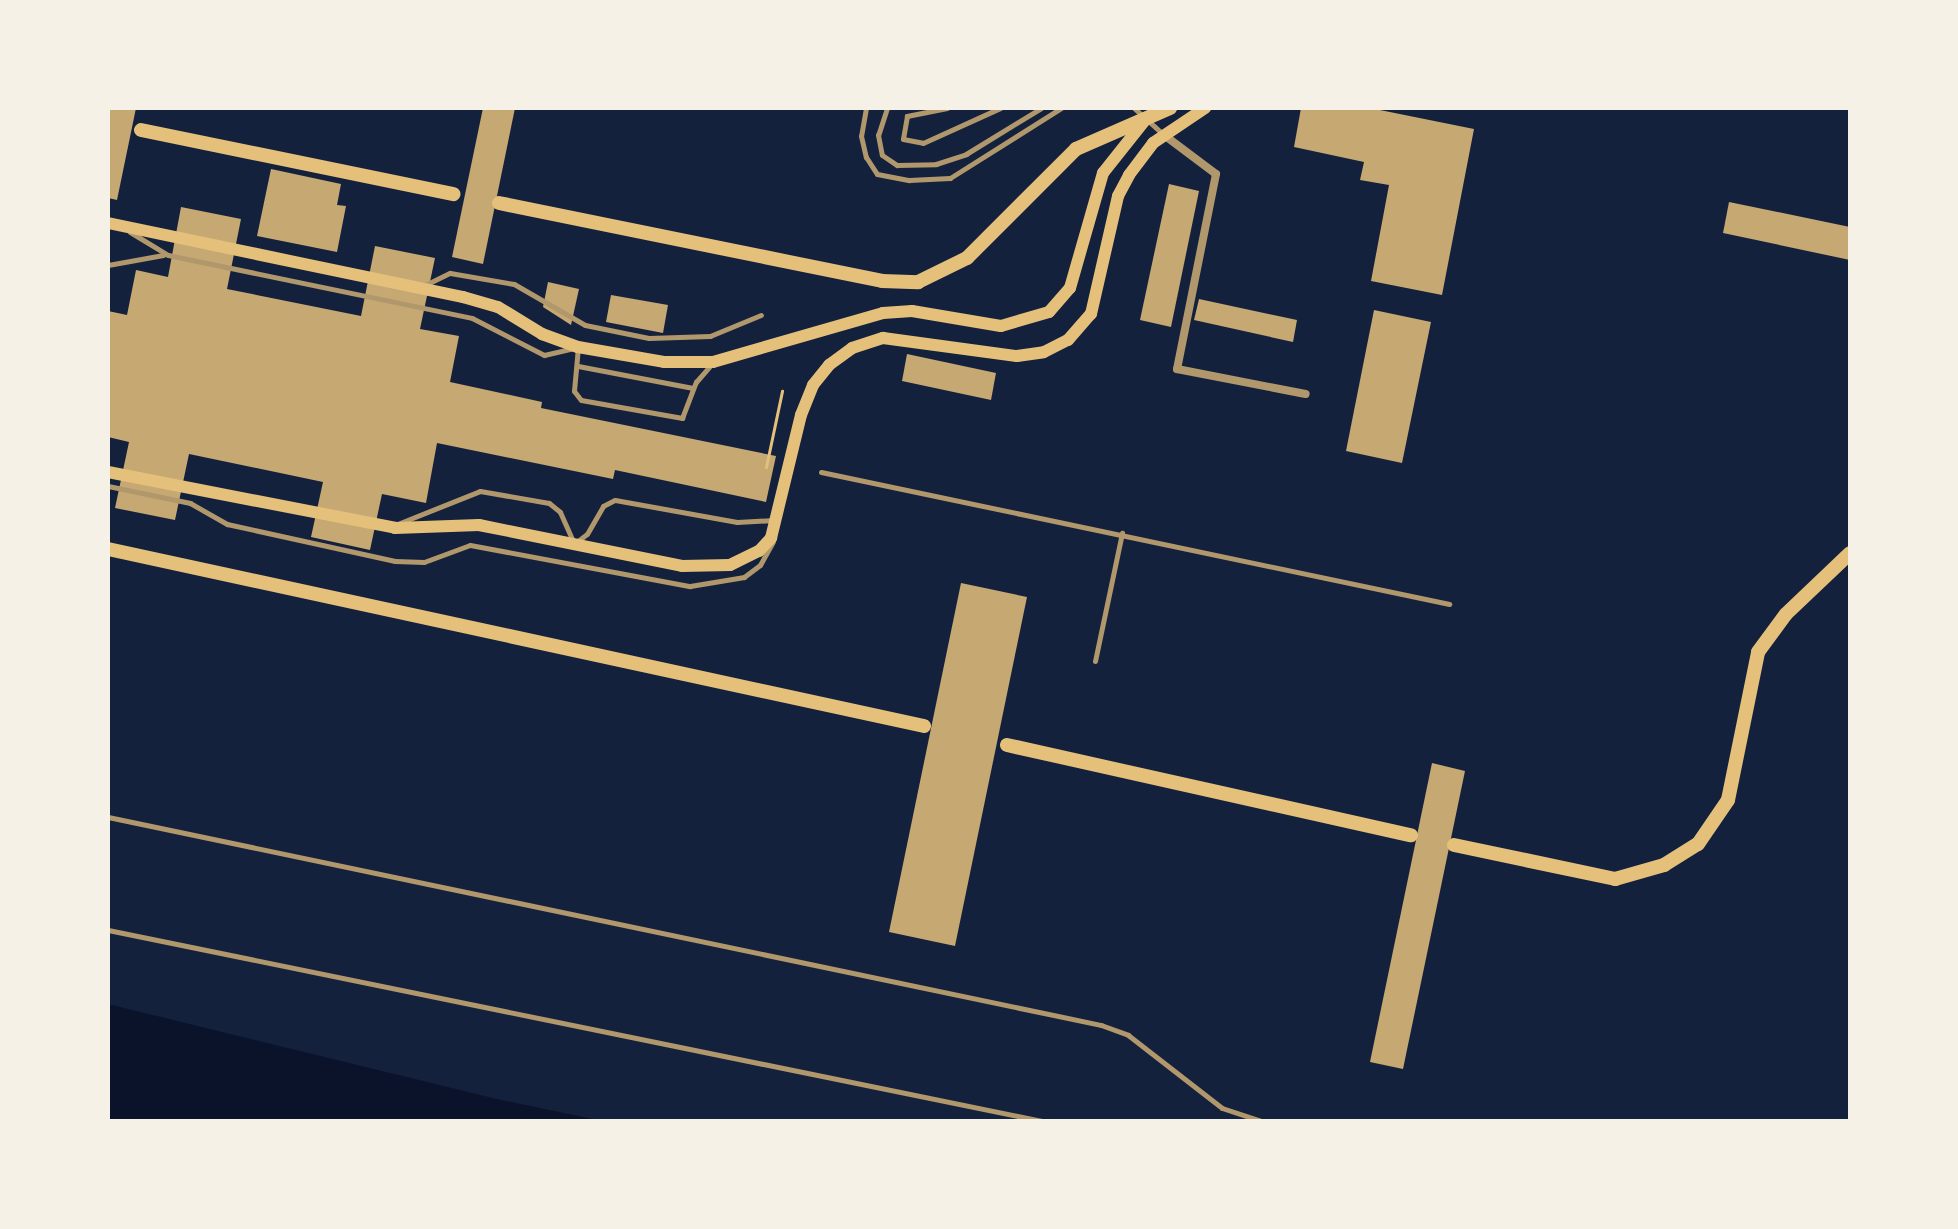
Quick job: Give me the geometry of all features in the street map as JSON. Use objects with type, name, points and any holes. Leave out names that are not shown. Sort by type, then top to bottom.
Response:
[{"type":"main road","points":[[499,203],[901,285],[952,268],[992,236],[1076,149],[1170,108]]},
{"type":"main road","points":[[108,472],[379,525],[424,529],[479,525],[682,566],[719,567],[759,551],[778,520],[806,400],[821,374],[846,352],[874,340],[907,338],[1030,356],[1056,348],[1077,333],[1094,302],[1123,185],[1137,161],[1164,135],[1205,108]]},
{"type":"main road","points":[[114,224],[498,307],[542,334],[578,347],[664,362],[723,360],[883,313],[921,312],[1001,326],[1049,312],[1075,277],[1103,173],[1146,119]]},
{"type":"main road","points":[[141,130],[454,194]]},
{"type":"main road","points":[[108,549],[924,726]]},
{"type":"main road","points":[[1454,845],[1615,879],[1664,865],[1698,844],[1728,800],[1758,652],[1786,614],[1850,553]]},
{"type":"main road","points":[[1007,745],[1411,835]]},
{"type":"street","points":[[1164,135],[1216,174],[1177,369],[1306,394]]},
{"type":"lane","points":[[866,108],[861,136],[866,157],[877,174],[909,180],[950,178],[1061,108]]},
{"type":"lane","points":[[887,108],[878,135],[882,155],[897,165],[936,164],[966,154],[1041,108]]},
{"type":"lane","points":[[947,108],[907,116],[903,139],[923,143],[1000,108]]},
{"type":"lane","points":[[1134,108],[1164,135]]},
{"type":"lane","points":[[114,224],[168,255],[461,315],[544,355],[578,347],[574,391],[581,400],[677,419],[689,410],[693,388],[708,368],[723,360]]},
{"type":"lane","points":[[108,265],[168,255]]},
{"type":"lane","points":[[421,288],[450,273],[514,284],[585,325],[649,338],[710,336],[761,315]]},
{"type":"lane","points":[[578,366],[693,388]]},
{"type":"lane","points":[[821,472],[1449,604]]},
{"type":"lane","points":[[108,486],[190,503],[227,524],[395,561],[424,562],[470,545],[702,587],[753,572],[770,551],[778,520],[737,522],[615,500],[603,506],[587,534],[574,544],[560,512],[549,503],[480,491],[412,519],[379,525]]},
{"type":"lane","points":[[1095,661],[1122,533]]},
{"type":"lane","points":[[108,817],[1101,1025],[1128,1035],[1222,1108],[1261,1121]]},
{"type":"lane","points":[[108,930],[1042,1121]]},
{"type":"path","points":[[766,467],[782,391]]},
{"type":"water","points":[[108,1004],[497,1099],[602,1121],[108,1121]]},
{"type":"building","points":[[108,108],[136,108],[117,200],[108,198]]},
{"type":"building","points":[[483,108],[515,108],[483,264],[452,257]]},
{"type":"building","points":[[1301,108],[1370,108],[1474,129],[1442,295],[1371,281],[1389,185],[1360,180],[1364,162],[1294,147]]},
{"type":"building","points":[[271,169],[341,184],[337,205],[346,206],[337,252],[257,236]]},
{"type":"building","points":[[1169,184],[1199,191],[1171,327],[1140,320]]},
{"type":"building","points":[[1729,202],[1850,227],[1850,260],[1723,233]]},
{"type":"building","points":[[181,207],[241,219],[227,289],[361,316],[375,246],[435,258],[420,329],[459,336],[450,382],[542,402],[541,408],[776,456],[766,502],[615,470],[613,479],[437,443],[426,503],[382,494],[370,550],[311,537],[323,482],[189,454],[175,520],[115,508],[129,442],[108,437],[108,311],[127,315],[136,270],[168,277]]},
{"type":"building","points":[[548,282],[579,289],[571,325],[543,307]]},
{"type":"building","points":[[611,295],[668,305],[663,333],[606,322]]},
{"type":"building","points":[[1199,299],[1297,320],[1293,342],[1194,320]]},
{"type":"building","points":[[1374,310],[1431,322],[1402,463],[1346,451]]},
{"type":"building","points":[[907,354],[996,373],[991,400],[902,381]]},
{"type":"building","points":[[961,583],[1027,597],[955,946],[889,932]]},
{"type":"building","points":[[1432,763],[1465,771],[1403,1069],[1370,1062]]}]
